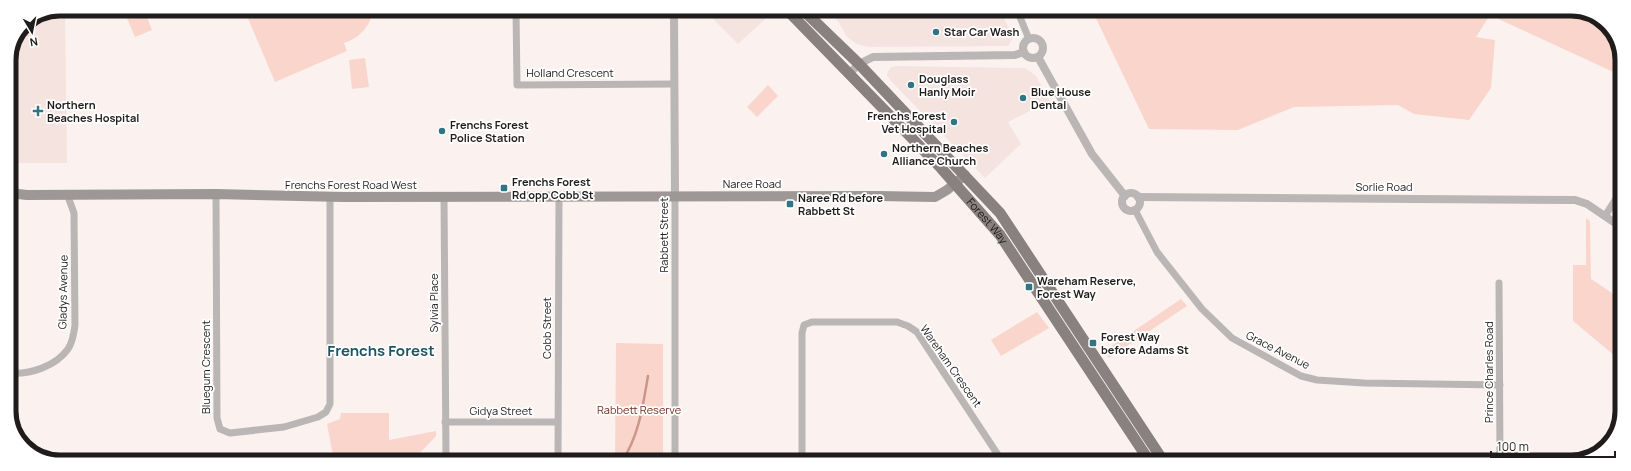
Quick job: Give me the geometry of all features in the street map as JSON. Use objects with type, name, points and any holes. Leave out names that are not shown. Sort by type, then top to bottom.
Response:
[{"type":"main road","name":"Forest Way","points":[[793,16],[956,183],[1000,234],[1145,455]]},
{"type":"main road","name":"Forest Way","points":[[809,16],[859,64],[1000,213],[1018,238],[1159,455]]},
{"type":"main road","name":"Naree Road","points":[[674,196],[928,198],[940,195],[965,175]]},
{"type":"main road","name":"Frenchs Forest Road West","points":[[16,194],[27,195],[216,194],[330,197],[674,196]]},
{"type":"main road","name":"Frenchs Forest Road West","points":[[16,197],[27,195]]},
{"type":"street","name":"Holland Crescent","points":[[516,16],[517,85],[674,84]]},
{"type":"street","name":"Rabbett Street","points":[[674,16],[675,455]]},
{"type":"street","points":[[1019,16],[1029,39]]},
{"type":"street","points":[[1024,52],[1025,43],[1029,39],[1036,39],[1041,42],[1043,48],[1038,57]]},
{"type":"street","points":[[849,74],[859,64],[873,57],[1015,55],[1024,52]]},
{"type":"street","points":[[1024,52],[1030,58],[1038,57]]},
{"type":"street","points":[[1038,57],[1092,154],[1125,196]]},
{"type":"street","points":[[1132,193],[1138,198],[1139,206],[1135,210],[1129,211],[1124,208],[1122,203],[1125,196],[1132,193]]},
{"type":"street","name":"Gladys Avenue","points":[[16,372],[40,369],[57,360],[69,348],[73,338],[75,325],[74,213],[67,194]]},
{"type":"street","name":"Bluegum Crescent","points":[[216,194],[217,418],[220,428],[230,433],[284,427],[318,417],[326,412],[330,404],[330,197]]},
{"type":"street","name":"Cobb Street","points":[[558,455],[559,196]]},
{"type":"street","name":"Sylvia Place","points":[[444,197],[446,455]]},
{"type":"street","name":"Sorlie Road","points":[[1138,198],[1560,199],[1575,200],[1587,204],[1615,223]]},
{"type":"street","points":[[1605,216],[1615,200]]},
{"type":"street","name":"Grace Avenue","points":[[1135,210],[1157,252],[1202,309],[1232,338],[1301,376],[1317,380],[1364,384],[1500,385]]},
{"type":"street","name":"Prince Charles Road","points":[[1499,283],[1500,455]]},
{"type":"street","name":"Wareham Crescent","points":[[802,455],[802,333],[804,325],[812,322],[897,322],[908,326],[917,332],[998,455]]},
{"type":"street","name":"Gidya Street","points":[[445,422],[557,422]]},
{"type":"shaded area","name":"Northern Beaches Hospital","points":[[60,16],[65,16],[67,163],[16,163],[16,60],[19,43],[23,36],[36,23],[43,19]]},
{"type":"shaded area","points":[[710,16],[769,16],[738,44]]},
{"type":"shaded area","points":[[833,16],[1003,16],[1013,37],[1008,46],[868,47],[857,44],[847,37],[838,21]]},
{"type":"shaded area","points":[[891,67],[1025,68],[1036,76],[1050,101],[1008,122],[1021,144],[985,178],[887,76]]},
{"type":"green space","points":[[126,16],[147,16],[152,30],[135,37]]},
{"type":"green space","points":[[247,16],[372,16],[367,26],[359,35],[344,43],[347,51],[275,82]]},
{"type":"green space","points":[[1095,16],[1489,16],[1476,37],[1495,40],[1491,88],[1469,120],[1414,114],[1398,105],[1294,107],[1238,130],[1149,129]]},
{"type":"green space","points":[[1492,16],[1577,16],[1588,19],[1604,31],[1612,43],[1615,57],[1615,73]]},
{"type":"green space","points":[[365,58],[369,87],[352,89],[349,60]]},
{"type":"green space","points":[[768,85],[778,96],[757,117],[747,107]]},
{"type":"green space","points":[[1586,218],[1590,221],[1591,279],[1615,295],[1615,356],[1573,321],[1573,265],[1586,265]]},
{"type":"green space","points":[[1181,299],[1187,306],[1109,358],[1104,351]]},
{"type":"green space","points":[[1037,312],[1049,328],[1001,356],[991,340]]},
{"type":"green space","name":"Rabbett Reserve","points":[[616,343],[663,344],[663,455],[615,455]]},
{"type":"green space","points":[[341,413],[389,413],[389,440],[436,431],[436,436],[418,455],[333,455],[327,424],[340,419]]},
{"type":"waterway","points":[[626,455],[633,441],[636,431],[648,376]]},
{"type":"place","name":"Star Car Wash","points":[[936,32]]},
{"type":"place","name":"Douglass Hanly Moir","points":[[911,85]]},
{"type":"place","name":"Blue House Dental","points":[[1023,98]]},
{"type":"place","name":"Northern Beaches Hospital","points":[[38,111]]},
{"type":"place","name":"Frenchs Forest Vet Hospital","points":[[954,122]]},
{"type":"place","name":"Frenchs Forest Police Station","points":[[442,131]]},
{"type":"place","name":"Northern Beaches Alliance Church","points":[[884,154]]},
{"type":"place","name":"Frenchs Forest Rd opp Cobb St","points":[[504,188]]},
{"type":"place","name":"Naree Rd before Rabbett St","points":[[790,204]]},
{"type":"place","name":"Wareham Reserve, Forest Way","points":[[1029,287]]},
{"type":"place","name":"Forest Way before Adams St","points":[[1093,343]]},
{"type":"district","name":"Frenchs Forest","points":[[381,351]]}]
